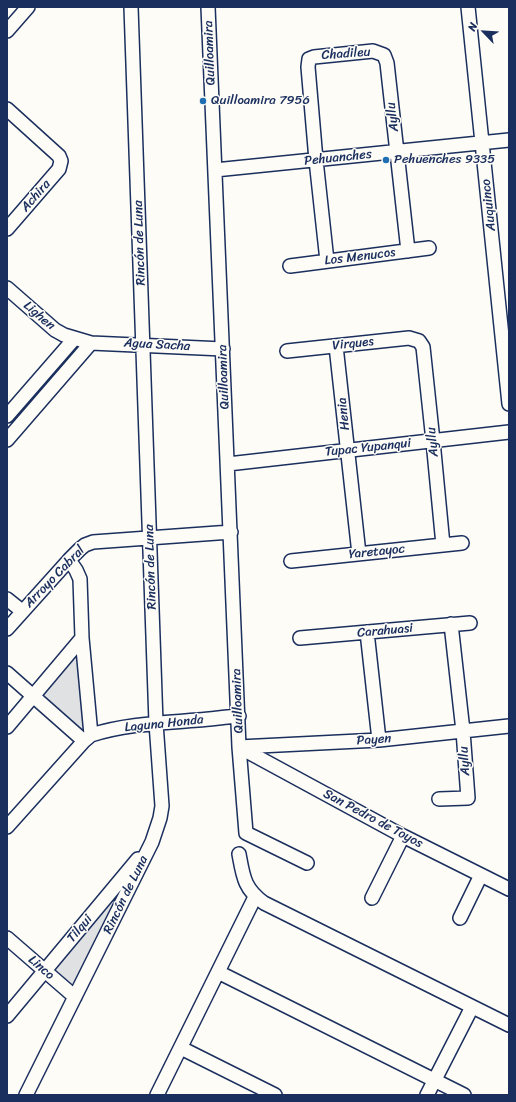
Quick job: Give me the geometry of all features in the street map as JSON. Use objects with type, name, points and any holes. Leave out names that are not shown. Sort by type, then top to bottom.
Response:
[{"type":"street","points":[[7,31],[28,7]]},
{"type":"street","name":"Rincón de Luna","points":[[26,1095],[152,842],[160,818],[162,806],[156,722],[131,7]]},
{"type":"street","name":"Quilloamira","points":[[208,7],[239,747],[246,833],[307,863]]},
{"type":"street","name":"Auquinco","points":[[468,7],[509,404]]},
{"type":"street","name":"Chadileu","points":[[316,160],[308,68],[309,59],[314,57],[373,51],[384,54]]},
{"type":"street","name":"Ayllu","points":[[384,54],[387,63],[408,251]]},
{"type":"street","name":"Achira","points":[[7,109],[59,156],[61,162],[60,169],[7,229]]},
{"type":"street","name":"Pehuanches","points":[[215,170],[509,140]]},
{"type":"street","points":[[316,160],[327,261]]},
{"type":"street","name":"Los Menucos","points":[[290,266],[429,248]]},
{"type":"street","name":"Lighen","points":[[7,288],[55,330],[74,338]]},
{"type":"street","points":[[7,416],[74,338]]},
{"type":"street","name":"Agua Sacha","points":[[74,338],[91,343],[223,348]]},
{"type":"street","name":"Virques","points":[[287,351],[409,338],[419,341]]},
{"type":"street","name":"Ayllu","points":[[419,341],[423,347],[443,545]]},
{"type":"street","points":[[7,440],[91,343]]},
{"type":"street","name":"Henia","points":[[336,346],[358,554]]},
{"type":"street","name":"Tupac Yupanqui","points":[[228,464],[509,432]]},
{"type":"street","name":"Arroyo Cabral","points":[[7,629],[69,560],[85,545],[93,542],[231,532]]},
{"type":"street","name":"Yaretayoc","points":[[291,561],[462,543]]},
{"type":"street","points":[[7,827],[87,738],[80,579],[69,560]]},
{"type":"street","points":[[7,599],[22,612]]},
{"type":"street","name":"Carahuasi","points":[[300,638],[470,622]]},
{"type":"street","name":"Ayllu","points":[[440,799],[468,798],[463,731],[451,624]]},
{"type":"street","points":[[367,632],[379,740]]},
{"type":"street","points":[[7,727],[82,638]]},
{"type":"street","points":[[7,673],[33,696],[87,738]]},
{"type":"street","name":"Laguna Honda","points":[[87,738],[106,730],[156,722],[238,716]]},
{"type":"street","name":"Payen","points":[[239,747],[379,740],[509,726]]},
{"type":"street","name":"San Pedro de Toyos","points":[[239,747],[404,836],[509,889]]},
{"type":"street","points":[[372,898],[404,836]]},
{"type":"street","name":"Tilqui","points":[[7,1016],[152,842]]},
{"type":"street","points":[[239,854],[243,874],[248,888],[255,897],[509,1025]]},
{"type":"street","points":[[460,918],[481,875]]},
{"type":"street","points":[[157,1095],[255,897]]},
{"type":"street","name":"Linco","points":[[7,938],[75,998]]},
{"type":"street","points":[[218,972],[464,1095]]},
{"type":"street","points":[[427,1095],[472,1007]]},
{"type":"street","points":[[181,1048],[272,1094]]},
{"type":"shaded area","points":[[79,647],[83,731],[39,692]]},
{"type":"shaded area","points":[[147,853],[71,999],[45,976]]},
{"type":"place","name":"Quilloamira 7956","points":[[203,101]]},
{"type":"place","name":"Pehuenches 9335","points":[[386,160]]}]
